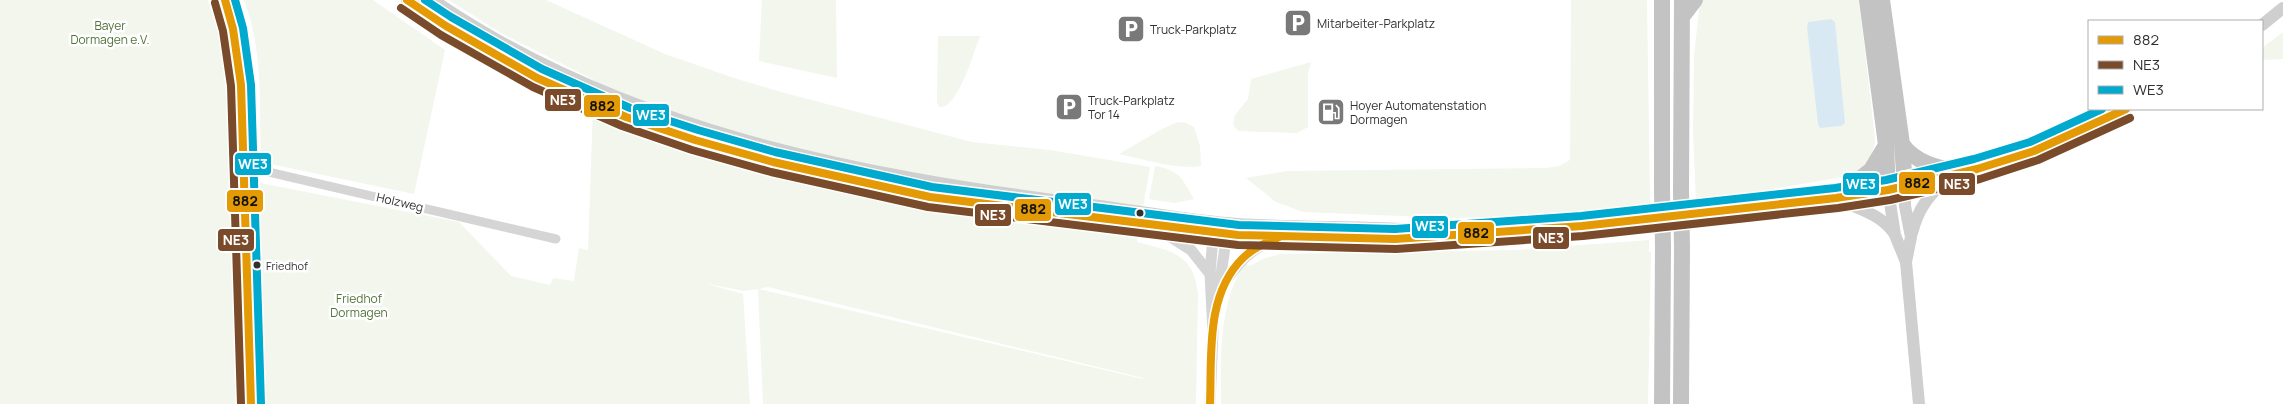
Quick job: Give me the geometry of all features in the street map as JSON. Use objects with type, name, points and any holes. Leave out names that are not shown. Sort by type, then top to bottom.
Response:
[{"type":"highway","points":[[1662,0],[1662,404]]},
{"type":"highway","points":[[1681,404],[1682,0]]},
{"type":"highway","points":[[1682,17],[1696,0]]},
{"type":"highway","points":[[1867,0],[1894,145],[1905,186]]},
{"type":"highway","points":[[1882,0],[1894,145],[1888,190]]},
{"type":"highway","points":[[1894,145],[1921,161],[1956,175]]},
{"type":"highway","points":[[1836,198],[1871,170],[1894,145]]},
{"type":"main road","points":[[407,0],[462,37],[537,78],[626,117],[695,140],[800,168],[930,197],[1152,225],[1463,233]]},
{"type":"main road","points":[[433,0],[497,40],[544,65],[623,100],[699,126],[777,148],[934,183],[1214,227]]},
{"type":"main road","points":[[2263,24],[2283,8]]},
{"type":"main road","points":[[1228,228],[1280,237],[1396,239],[1582,226],[1836,198],[1888,190],[1956,175],[2034,151],[2124,110]]},
{"type":"main road","points":[[1906,262],[1918,213],[1933,192],[1956,175]]},
{"type":"main road","points":[[1905,186],[1905,206],[1911,237]]},
{"type":"main road","points":[[1888,190],[1895,234],[1906,262],[1919,404]]},
{"type":"main road","points":[[1836,198],[1874,215],[1889,226],[1895,234]]},
{"type":"street","points":[[226,0],[239,60],[250,404]]},
{"type":"street","name":"Holzweg","points":[[243,166],[556,239]]},
{"type":"street","points":[[1152,225],[1191,250],[1210,274]]},
{"type":"street","points":[[1213,330],[1210,274],[1214,227]]},
{"type":"street","points":[[1210,404],[1213,330],[1228,228]]},
{"type":"street","points":[[1220,290],[1242,259],[1256,248],[1280,237]]},
{"type":"green space","name":"Bayer Dormagen e.V.","points":[[0,0],[208,0],[223,46],[225,61],[229,61],[233,88],[241,404],[0,404]]},
{"type":"green space","points":[[244,0],[373,0],[445,50],[414,194],[261,162],[258,60],[255,39]]},
{"type":"green space","name":"Friedhof Dormagen","points":[[449,0],[546,0],[665,54],[781,92],[972,142],[1050,150],[1150,167],[1137,242],[1161,248],[1179,256],[1192,270],[1198,294],[1196,404],[763,404],[758,289],[744,291],[704,283],[743,294],[750,404],[262,404],[255,182],[459,222],[511,276],[550,285],[553,278],[574,281],[579,248],[588,250],[594,80],[501,33]],"holes":[[[768,287],[1143,379],[759,289]]]},
{"type":"green space","points":[[762,0],[836,0],[837,78],[759,61]]},
{"type":"green space","points":[[1571,0],[1647,0],[1650,207],[1541,216],[1451,218],[1303,212],[1276,202],[1246,178],[1287,171],[1546,168],[1559,166],[1570,160]]},
{"type":"green space","points":[[1700,0],[1859,0],[1875,139],[1873,151],[1864,166],[1849,176],[1696,202],[1693,130],[1694,57]]},
{"type":"green space","points":[[2283,32],[2283,59],[2263,60],[2263,47]]},
{"type":"green space","points":[[938,36],[980,36],[959,90],[946,105],[939,107],[937,102]]},
{"type":"green space","points":[[1311,62],[1308,74],[1308,127],[1297,133],[1238,131],[1233,125],[1235,115],[1248,99],[1251,79]]},
{"type":"green space","points":[[1178,122],[1194,127],[1200,146],[1201,166],[1182,167],[1119,154],[1162,129]]},
{"type":"green space","points":[[1155,166],[1170,170],[1179,176],[1194,199],[1174,203],[1149,199]]},
{"type":"green space","points":[[1649,240],[1649,252],[1651,252],[1648,404],[1221,404],[1221,350],[1226,314],[1236,279],[1245,263],[1250,266],[1263,259],[1280,254],[1515,250]]},
{"type":"shaded area","points":[[1831,19],[1835,22],[1845,123],[1841,126],[1820,128],[1807,27],[1808,22]]},
{"type":"transit line","name":"882","points":[[225,0],[233,29],[241,85],[251,404]]},
{"type":"transit line","name":"WE3","points":[[235,0],[243,28],[251,85],[261,404]]},
{"type":"transit line","name":"882","points":[[407,0],[446,26],[537,78],[626,117],[695,140],[773,162],[930,197],[1238,235],[1395,239],[1582,226],[1836,198],[1888,190],[1977,169],[2034,151],[2124,110]]},
{"type":"transit line","name":"WE3","points":[[425,0],[542,69],[630,108],[775,152],[932,187],[1239,225],[1395,229],[1581,216],[1835,188],[1886,180],[1974,159],[2030,142],[2100,110]]},
{"type":"transit line","name":"NE3","points":[[215,3],[223,31],[231,86],[241,404]]},
{"type":"transit line","name":"NE3","points":[[401,8],[441,35],[533,87],[622,126],[692,150],[771,172],[928,207],[1238,245],[1396,249],[1583,236],[1838,208],[1890,200],[1980,179],[2038,160],[2130,118]]},
{"type":"transit line","name":"882","points":[[1210,404],[1211,346],[1216,308],[1222,290],[1231,273],[1247,254],[1279,237]]},
{"type":"place","name":"Mitarbeiter-Parkplatz","points":[[1298,23]]},
{"type":"place","name":"Truck-Parkplatz","points":[[1131,29]]},
{"type":"place","name":"Truck-Parkplatz Tor 14","points":[[1069,107]]},
{"type":"place","name":"Hoyer Automatenstation Dormagen","points":[[1331,112]]},
{"type":"place","name":"Friedhof","points":[[257,265]]}]
